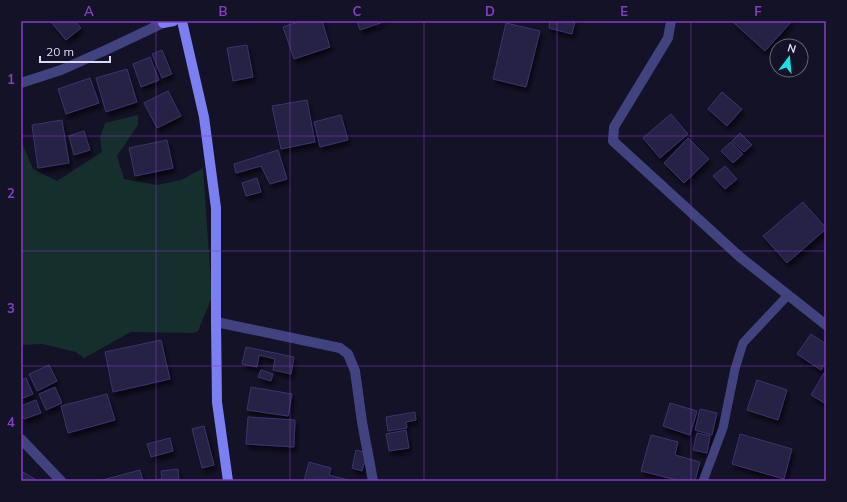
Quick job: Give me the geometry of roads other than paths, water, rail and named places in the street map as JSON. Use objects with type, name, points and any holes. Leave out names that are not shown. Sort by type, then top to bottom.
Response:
[{"type":"street","points":[[21,83],[61,70],[106,50],[162,22],[174,21]]},
{"type":"street","points":[[182,21],[204,117],[216,208],[217,402],[228,481]]},
{"type":"street","points":[[671,21],[668,38],[614,127],[613,141],[740,257],[826,325]]},
{"type":"street","points":[[216,322],[340,348],[348,354],[355,371],[362,422],[374,481]]},
{"type":"street","points":[[21,439],[61,481]]},
{"type":"lane","points":[[703,481],[723,428],[735,369],[743,343],[788,295]]}]
